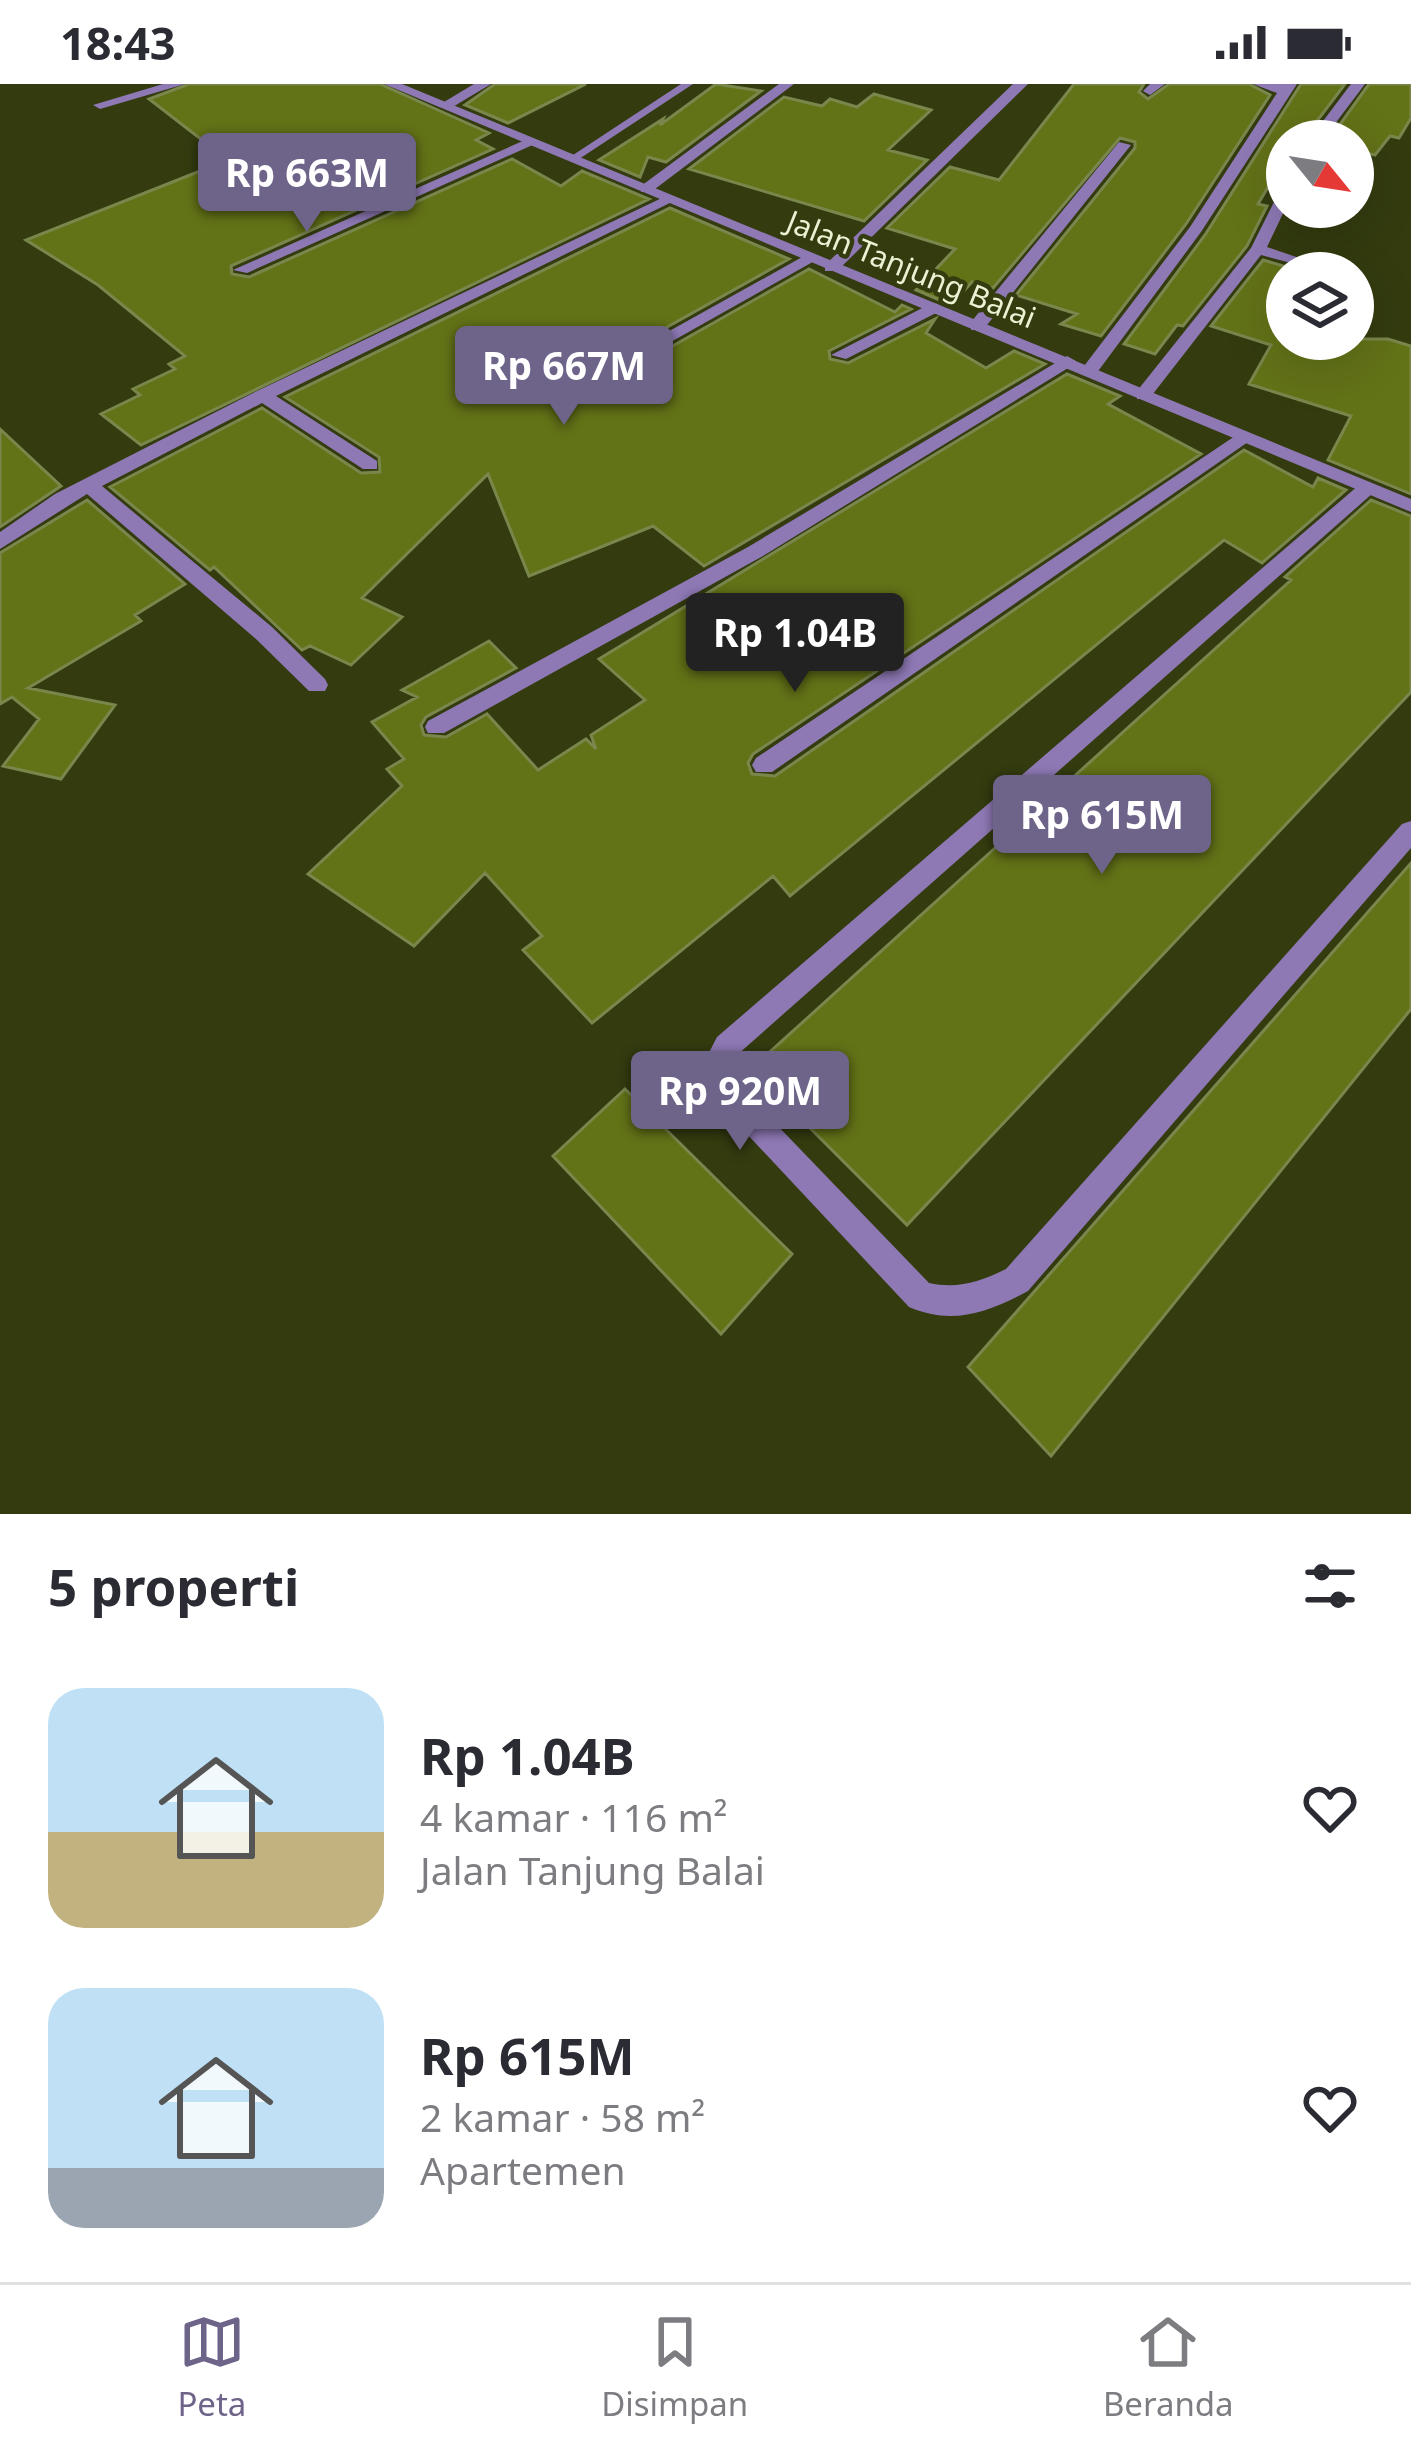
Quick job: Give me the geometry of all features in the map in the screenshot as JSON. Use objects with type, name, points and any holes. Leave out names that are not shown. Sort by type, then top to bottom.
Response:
[{"type":"street","points":[[100,105],[178,84]]},
{"type":"street","name":"Jalan Tanjung Balai","points":[[391,84],[1411,506]]},
{"type":"street","points":[[446,105],[484,84]]},
{"type":"street","points":[[646,189],[787,84]]},
{"type":"street","points":[[831,268],[1021,84]]},
{"type":"street","points":[[1090,370],[1196,229],[1287,88],[1260,84]]},
{"type":"street","points":[[1331,120],[1358,84]]},
{"type":"street","points":[[241,270],[530,143]]},
{"type":"street","points":[[977,326],[1124,145]]},
{"type":"street","points":[[0,542],[15,528],[88,486],[263,395],[671,199]]},
{"type":"street","points":[[1143,395],[1258,249],[1268,228]]},
{"type":"street","points":[[1258,249],[1267,252]]},
{"type":"street","points":[[576,388],[810,259]]},
{"type":"street","points":[[840,355],[932,308]]},
{"type":"street","points":[[436,727],[592,646],[873,484],[1066,362]]},
{"type":"street","points":[[263,395],[370,465]]},
{"type":"street","points":[[764,765],[1241,438]]},
{"type":"street","points":[[88,486],[264,633],[317,686]]},
{"type":"street","points":[[1366,489],[727,1046],[711,1076],[920,1296],[945,1305],[977,1301],[1017,1280],[1411,831]]},
{"type":"lane","points":[[572,159],[688,84]]},
{"type":"building","points":[[189,84],[380,84],[489,133],[476,140],[493,149],[231,266],[232,274],[249,277],[512,159],[561,186],[582,171],[649,199],[141,445],[101,414],[140,395],[133,389],[175,369],[169,364],[185,356],[98,285],[26,240],[228,160],[149,99]]},
{"type":"building","points":[[495,84],[586,84],[508,123],[465,105]]},
{"type":"building","points":[[716,84],[761,91],[666,162],[648,157],[640,177],[599,160],[663,119],[660,125]]},
{"type":"building","points":[[1074,84],[1144,84],[1139,92],[1148,99],[1169,84],[1249,84],[1270,95],[1186,224],[1101,336],[1061,324],[1077,314],[1016,295],[1135,148],[1135,142],[1120,138],[993,288],[972,282],[951,305],[916,290],[955,249],[887,228],[950,167],[999,180]]},
{"type":"building","points":[[1301,84],[1345,84],[1318,120],[1278,120]]},
{"type":"building","points":[[1369,84],[1411,84],[1411,118],[1399,138],[1390,136],[1375,155],[1374,120],[1343,120]]},
{"type":"building","points":[[874,94],[931,110],[888,150],[927,160],[864,221],[689,169],[784,97],[822,106],[830,99],[857,107]]},
{"type":"building","points":[[1266,139],[1266,190],[1258,204],[1266,208],[1247,246],[1155,354],[1124,344],[1205,235]]},
{"type":"building","points":[[670,208],[789,259],[565,384],[566,395],[584,396],[809,269],[895,312],[902,305],[911,309],[829,351],[830,359],[848,363],[935,319],[926,333],[986,368],[1014,351],[1045,364],[704,566],[653,526],[529,576],[488,474],[362,598],[402,617],[351,665],[310,646],[302,650],[214,567],[210,570],[110,487],[262,408],[361,473],[380,472],[379,457],[285,397]]},
{"type":"building","points":[[1263,260],[1266,261],[1266,343],[1211,326]]},
{"type":"building","points":[[1374,339],[1411,346],[1411,494],[1328,460],[1351,416],[1249,384],[1266,354],[1266,360],[1374,360]]},
{"type":"building","points":[[1067,374],[1120,396],[1108,404],[1201,454],[753,754],[748,763],[752,774],[775,776],[1244,450],[1313,487],[1318,478],[1346,490],[1262,563],[1224,540],[790,896],[773,876],[592,1023],[523,950],[542,936],[485,873],[414,946],[308,874],[402,786],[387,769],[404,759],[372,722],[417,697],[402,690],[489,641],[516,668],[426,717],[421,725],[424,735],[446,737],[487,714],[538,770],[586,739],[596,749],[591,735],[645,700],[599,659]]},
{"type":"building","points":[[0,429],[61,486],[0,527]]},
{"type":"building","points":[[87,500],[185,584],[135,615],[141,621],[28,688],[115,705],[61,779],[3,766],[39,719],[12,697],[0,704],[0,553]]},
{"type":"building","points":[[1371,500],[1411,516],[1411,692],[907,1225],[751,1069],[1291,580],[1285,577]]},
{"type":"building","points":[[1411,863],[1411,1009],[1051,1456],[968,1367]]},
{"type":"building","points":[[625,1089],[792,1254],[721,1334],[553,1156]]}]
